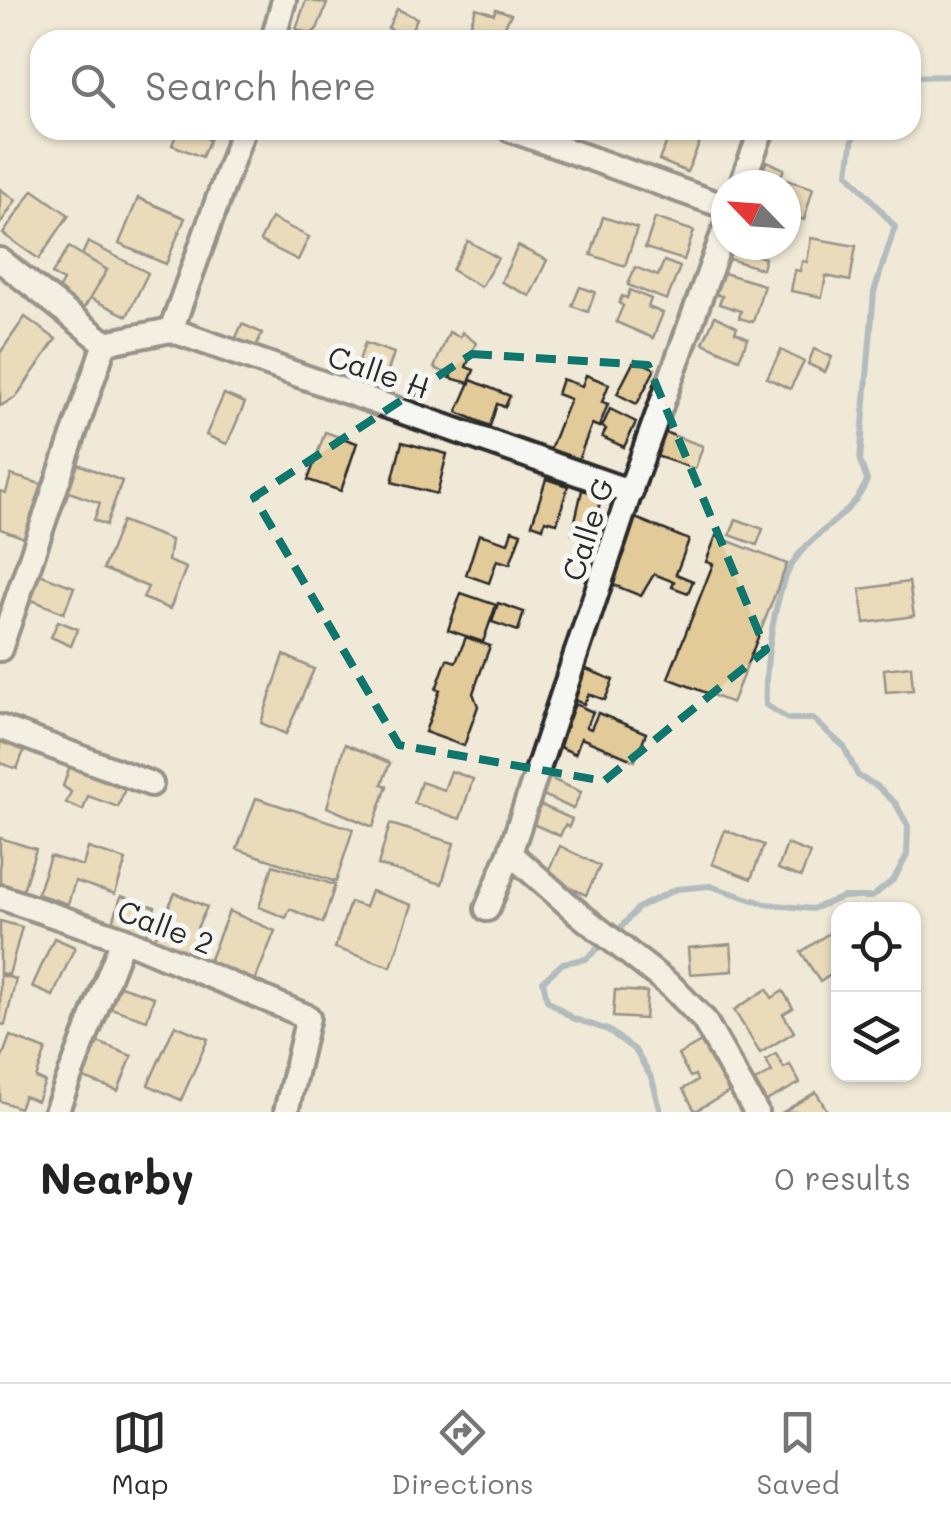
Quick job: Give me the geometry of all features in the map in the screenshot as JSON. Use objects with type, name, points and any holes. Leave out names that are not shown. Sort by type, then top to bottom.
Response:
[{"type":"street","points":[[275,30],[284,0]]},
{"type":"street","points":[[0,260],[105,343],[171,330],[239,140]]},
{"type":"street","points":[[538,140],[711,203]]},
{"type":"street","points":[[747,170],[758,140]]},
{"type":"street","name":"Calle G","points":[[487,909],[510,854],[631,492],[714,260]]},
{"type":"street","name":"Calle H","points":[[171,330],[631,492]]},
{"type":"street","points":[[0,649],[105,343]]},
{"type":"street","points":[[0,727],[150,784]]},
{"type":"street","points":[[510,854],[672,988],[704,1020],[756,1112]]},
{"type":"street","name":"Calle 2","points":[[0,898],[122,939],[308,1017],[286,1112]]},
{"type":"street","points":[[56,1112],[122,939]]},
{"type":"highlighted area","points":[[472,354],[648,365],[766,650],[604,781],[399,745],[254,497]]},
{"type":"building","points":[[306,0],[327,4],[316,30],[296,29]]},
{"type":"building","points":[[476,8],[511,14],[503,30],[468,30]]},
{"type":"building","points":[[397,9],[417,18],[411,30],[388,28]]},
{"type":"building","points":[[174,140],[210,140],[202,157],[172,145]]},
{"type":"building","points":[[668,140],[700,142],[687,172],[659,160]]},
{"type":"building","points":[[767,161],[784,169],[784,170],[762,170]]},
{"type":"building","points":[[801,184],[813,188],[804,220],[801,219]]},
{"type":"building","points":[[0,189],[16,200],[0,224]]},
{"type":"building","points":[[33,190],[69,215],[39,259],[3,234]]},
{"type":"building","points":[[138,198],[185,218],[166,264],[119,244]]},
{"type":"building","points":[[603,217],[637,228],[625,266],[591,255]]},
{"type":"building","points":[[271,218],[309,237],[298,260],[260,241]]},
{"type":"building","points":[[655,218],[694,231],[684,260],[645,248]]},
{"type":"building","points":[[811,238],[856,246],[850,281],[826,276],[822,297],[791,291],[795,270],[800,271],[802,261],[807,262]]},
{"type":"building","points":[[468,241],[498,258],[481,287],[452,270]]},
{"type":"building","points":[[88,242],[148,273],[127,316],[90,298],[107,270],[82,255]]},
{"type":"building","points":[[518,246],[547,260],[530,296],[501,282]]},
{"type":"building","points":[[69,247],[107,270],[84,308],[57,292],[63,281],[52,274]]},
{"type":"building","points":[[732,260],[764,260],[762,269]]},
{"type":"building","points":[[664,261],[680,267],[667,300],[628,285],[635,267],[658,276]]},
{"type":"building","points":[[716,274],[764,285],[753,322],[739,318],[741,311],[719,304],[722,296],[711,293]]},
{"type":"building","points":[[580,287],[595,292],[588,312],[572,306]]},
{"type":"building","points":[[630,290],[651,299],[648,307],[663,313],[653,338],[616,322],[623,306],[619,303],[622,296],[627,298]]},
{"type":"building","points":[[715,316],[737,327],[735,332],[748,338],[739,359],[703,343]]},
{"type":"building","points":[[25,317],[56,339],[16,397],[0,406],[0,353]]},
{"type":"building","points":[[242,324],[262,333],[255,349],[235,340]]},
{"type":"building","points":[[449,332],[460,337],[462,332],[476,343],[466,367],[474,370],[469,383],[434,368]]},
{"type":"building","points":[[365,343],[394,353],[381,391],[352,381]]},
{"type":"building","points":[[814,349],[832,357],[825,372],[808,364]]},
{"type":"building","points":[[781,350],[804,362],[790,389],[767,378]]},
{"type":"building","points":[[635,359],[655,369],[637,404],[617,394]]},
{"type":"building","points":[[586,375],[609,384],[602,402],[608,404],[599,427],[592,424],[577,463],[549,452],[570,399],[557,394],[562,379],[582,386]]},
{"type":"building","points":[[471,380],[510,396],[505,407],[497,404],[490,426],[457,412]]},
{"type":"building","points":[[224,394],[245,403],[227,444],[206,435]]},
{"type":"building","points":[[610,409],[636,422],[624,447],[602,437]]},
{"type":"building","points":[[325,432],[357,443],[341,491],[308,480]]},
{"type":"building","points":[[664,432],[703,446],[695,469],[656,456]]},
{"type":"building","points":[[402,442],[447,454],[437,494],[392,482]]},
{"type":"building","points":[[73,462],[122,481],[106,525],[94,520],[100,503],[63,490]]},
{"type":"building","points":[[11,475],[48,486],[27,539],[0,529],[0,491],[6,493]]},
{"type":"building","points":[[546,479],[568,486],[557,523],[545,520],[543,528],[532,524]]},
{"type":"building","points":[[582,490],[602,495],[596,519],[604,521],[600,541],[572,534]]},
{"type":"building","points":[[633,517],[689,540],[676,574],[693,581],[688,593],[654,574],[641,596],[611,584],[625,552],[619,550]]},
{"type":"building","points":[[736,519],[763,529],[757,545],[730,535]]},
{"type":"building","points":[[122,521],[171,540],[168,561],[186,568],[170,609],[143,598],[148,587],[103,569]]},
{"type":"building","points":[[512,530],[521,533],[510,564],[497,560],[489,583],[466,575],[479,534],[508,543]]},
{"type":"building","points":[[716,536],[787,564],[732,703],[668,678],[713,564],[706,562]]},
{"type":"building","points":[[37,573],[74,587],[64,613],[27,598]]},
{"type":"building","points":[[909,582],[914,616],[865,623],[860,589]]},
{"type":"building","points":[[461,593],[496,605],[483,642],[448,630]]},
{"type":"building","points":[[498,603],[524,612],[518,631],[492,622]]},
{"type":"building","points":[[58,621],[78,629],[71,646],[51,637]]},
{"type":"building","points":[[466,637],[490,646],[473,693],[478,706],[464,746],[425,732],[447,659],[456,662]]},
{"type":"building","points":[[284,655],[314,669],[286,734],[261,723]]},
{"type":"building","points":[[579,666],[613,680],[605,700],[589,694],[584,704],[566,697]]},
{"type":"building","points":[[911,666],[913,690],[886,692],[884,669]]},
{"type":"building","points":[[575,704],[593,712],[586,727],[591,729],[598,713],[646,733],[635,761],[581,738],[575,754],[558,746]]},
{"type":"building","points":[[0,739],[25,748],[17,769],[0,763]]},
{"type":"building","points":[[345,744],[390,763],[382,784],[387,786],[373,827],[327,807]]},
{"type":"building","points":[[70,766],[126,786],[118,807],[88,796],[83,810],[66,803],[71,792],[63,786]]},
{"type":"building","points":[[451,771],[473,779],[460,819],[414,803],[421,782],[444,790]]},
{"type":"building","points":[[547,777],[581,792],[573,809],[539,793]]},
{"type":"building","points":[[256,798],[353,829],[336,882],[237,849]]},
{"type":"building","points":[[532,801],[572,819],[569,827],[565,825],[560,836],[524,820]]},
{"type":"building","points":[[390,824],[454,843],[442,884],[378,865]]},
{"type":"building","points":[[725,830],[764,845],[751,879],[712,864]]},
{"type":"building","points":[[0,838],[36,849],[23,890],[0,883]]},
{"type":"building","points":[[787,844],[810,853],[801,877],[778,869]]},
{"type":"building","points":[[560,846],[600,866],[586,895],[546,876]]},
{"type":"building","points":[[88,848],[126,860],[115,894],[75,881],[68,904],[37,894],[50,856],[83,866]]},
{"type":"building","points":[[273,865],[335,885],[323,923],[290,909],[286,918],[259,907]]},
{"type":"building","points":[[371,891],[412,905],[391,967],[335,948],[350,902],[365,907]]},
{"type":"building","points":[[175,893],[207,907],[197,928],[206,932],[192,964],[151,946]]},
{"type":"building","points":[[121,896],[155,907],[146,936],[112,926]]},
{"type":"building","points":[[229,911],[275,931],[254,983],[208,964]]},
{"type":"building","points":[[0,921],[22,927],[9,975],[0,973]]},
{"type":"building","points":[[831,932],[831,975],[820,982],[801,952]]},
{"type":"building","points":[[54,938],[75,947],[53,996],[32,987]]},
{"type":"building","points":[[731,944],[733,971],[690,974],[688,948]]},
{"type":"building","points":[[0,975],[16,979],[5,1025],[0,1024]]},
{"type":"building","points":[[114,984],[154,997],[147,1020],[107,1007]]},
{"type":"building","points":[[767,989],[772,998],[783,991],[793,1008],[783,1014],[794,1032],[760,1053],[734,1010]]},
{"type":"building","points":[[615,990],[647,992],[645,1019],[613,1017]]},
{"type":"building","points":[[175,1025],[208,1039],[181,1100],[148,1085]]},
{"type":"building","points":[[10,1036],[46,1050],[36,1078],[45,1082],[37,1101],[24,1096],[19,1108],[0,1101],[0,1063]]},
{"type":"building","points":[[90,1039],[132,1056],[118,1091],[76,1075]]},
{"type":"building","points":[[703,1041],[731,1091],[695,1111],[683,1089],[697,1081],[695,1075],[690,1077],[678,1055]]},
{"type":"building","points":[[776,1054],[784,1068],[790,1065],[800,1083],[766,1101],[755,1081],[772,1072],[766,1060]]},
{"type":"building","points":[[816,1092],[828,1112],[783,1112]]},
{"type":"waterway","points":[[921,77],[951,76]]},
{"type":"waterway","points":[[614,935],[638,908],[676,889],[710,886],[766,904],[812,909],[843,897],[872,897],[894,879],[907,855],[908,826],[896,804],[877,786],[858,776],[844,747],[813,719],[788,719],[766,705],[772,631],[787,574],[803,550],[853,503],[867,480],[860,461],[874,292],[895,227],[848,173],[853,140]]},
{"type":"waterway","points":[[604,943],[586,959],[563,963],[543,981],[547,1000],[572,1018],[608,1030],[635,1050],[652,1079],[661,1112]]}]
